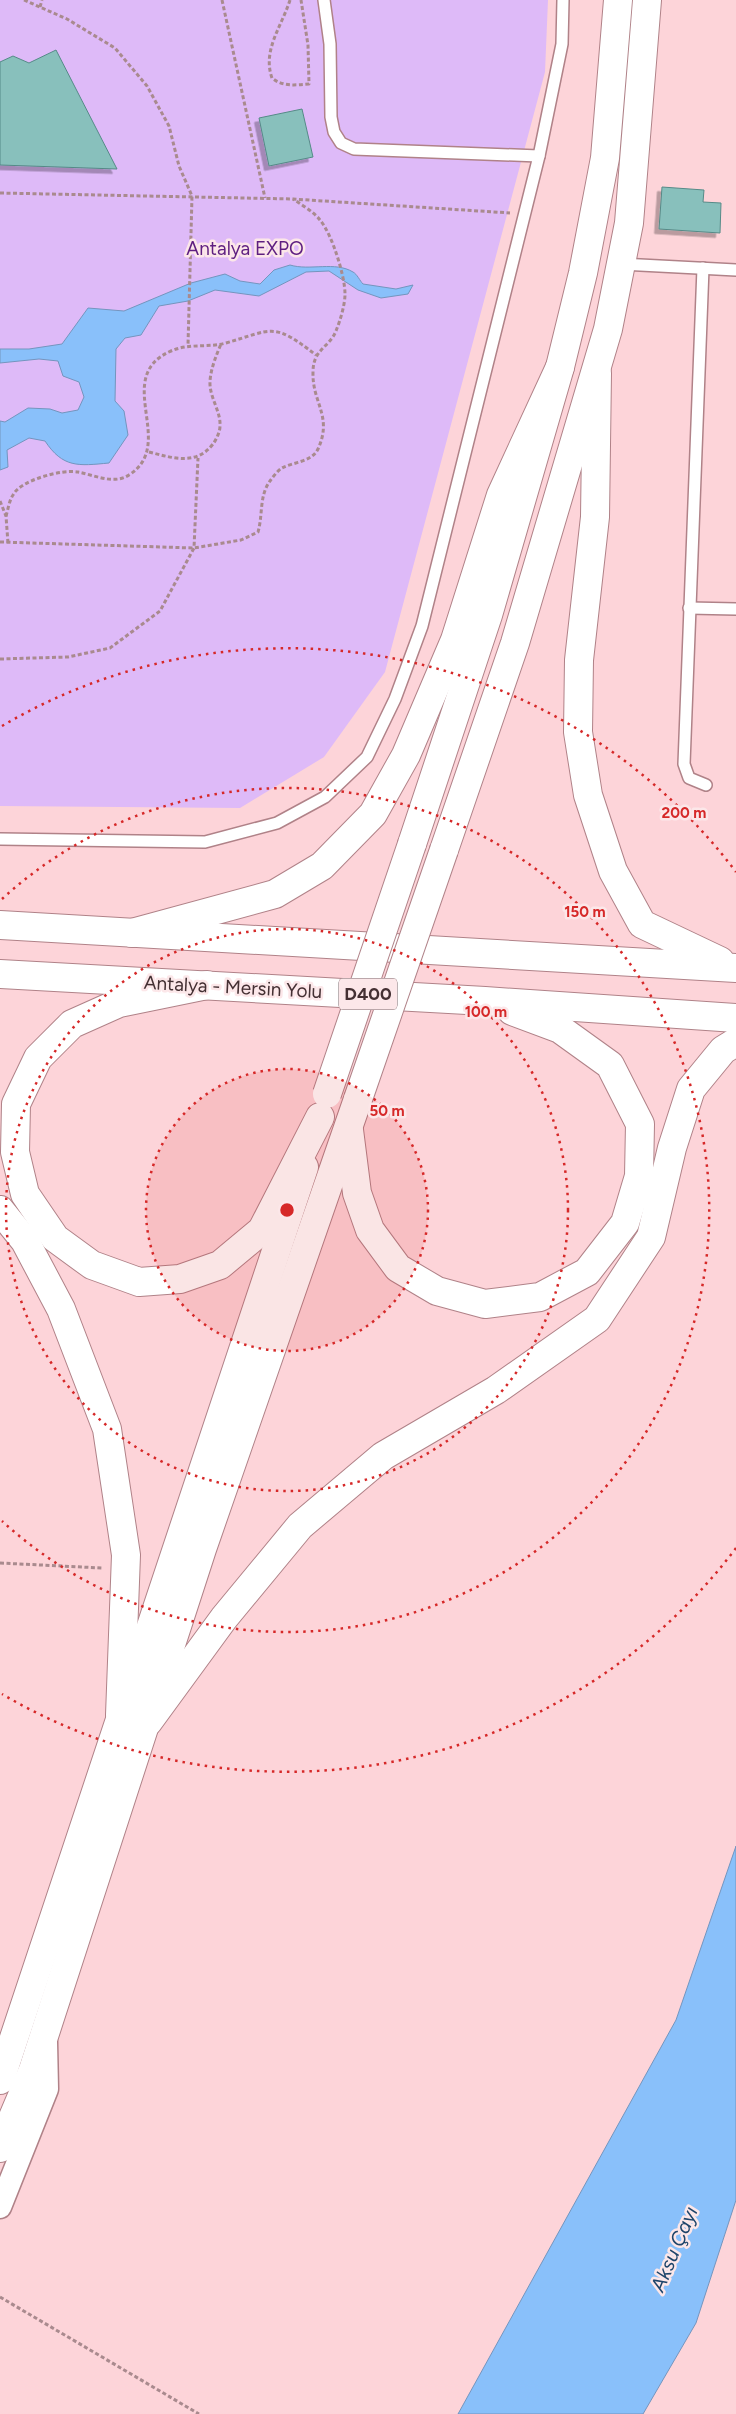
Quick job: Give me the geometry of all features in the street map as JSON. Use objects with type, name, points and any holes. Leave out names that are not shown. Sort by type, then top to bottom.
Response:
[{"type":"main road","points":[[0,2080],[10,2030],[120,1715],[488,615],[560,367],[583,273],[605,158],[618,0]]},
{"type":"main road","points":[[0,2148],[33,2070],[148,1722],[202,1549],[349,1130],[358,1098],[515,642],[597,373],[629,223],[647,0]]},
{"type":"main road","points":[[132,933],[275,894],[322,866],[373,814],[406,756],[455,640],[501,495],[560,367]]},
{"type":"main road","points":[[597,373],[595,517],[579,660],[578,732],[588,795],[613,871],[642,924],[734,968]]},
{"type":"main road","points":[[0,925],[734,968]]},
{"type":"main road","name":"Antalya - Mersin Yolu","points":[[0,974],[485,1001],[736,1018]]},
{"type":"main road","points":[[207,985],[112,1006],[72,1024],[38,1058],[16,1104],[14,1152],[25,1194],[55,1238],[92,1264],[139,1282],[180,1278],[220,1265],[262,1230],[323,1106]]},
{"type":"main road","points":[[349,1130],[358,1193],[370,1230],[398,1268],[437,1291],[485,1304],[540,1297],[586,1272],[625,1223],[640,1176],[640,1124],[610,1065],[560,1029],[485,1001]]},
{"type":"main road","points":[[148,1722],[224,1618],[300,1526],[383,1456],[496,1390],[597,1319],[651,1237],[672,1148],[691,1089],[723,1050],[736,1042]]},
{"type":"main road","points":[[0,1210],[25,1241],[61,1309],[108,1429],[126,1556],[120,1715]]},
{"type":"street","points":[[2,2194],[47,2089],[46,2030]]},
{"type":"lane","points":[[324,0],[330,44],[331,117],[334,132],[341,143],[354,149],[539,156]]},
{"type":"lane","points":[[0,839],[205,842],[277,823],[324,797],[368,756],[396,699],[422,626],[523,214],[539,156],[562,44],[563,0]]},
{"type":"lane","points":[[621,264],[736,270]]},
{"type":"lane","points":[[703,268],[684,764],[689,778],[706,785]]},
{"type":"lane","points":[[689,608],[736,609]]},
{"type":"path","points":[[24,0],[67,19],[115,48],[147,86],[169,126],[178,166],[192,196],[188,345]]},
{"type":"path","points":[[40,7],[42,0]]},
{"type":"path","points":[[222,0],[265,198]]},
{"type":"path","points":[[290,0],[270,50],[268,62],[272,78],[279,83],[288,85],[309,84],[308,45],[301,0]]},
{"type":"path","points":[[0,193],[293,199],[523,214]]},
{"type":"path","points":[[0,542],[194,548],[241,540],[258,532],[263,515],[262,498],[269,482],[281,468],[299,463],[317,452],[323,438],[325,420],[314,387],[313,371],[316,355],[336,333],[345,294],[333,240],[319,218],[293,199]]},
{"type":"path","points":[[6,516],[13,493],[28,481],[52,474],[76,472],[94,477],[114,479],[128,476],[142,464],[149,452],[150,436],[144,394],[145,377],[153,364],[169,351],[188,345],[221,344],[251,334],[273,330],[290,336],[316,355]]},
{"type":"path","points":[[149,452],[179,458],[198,458],[208,451],[216,440],[220,427],[210,383],[212,366],[221,344]]},
{"type":"path","points":[[0,659],[68,657],[110,648],[160,610],[194,548],[198,458]]},
{"type":"path","points":[[0,501],[6,516],[8,543]]},
{"type":"path","points":[[0,1563],[98,1567],[125,1571]]},
{"type":"path","points":[[0,2297],[199,2414]]},
{"type":"green space","name":"Antalya EXPO","points":[[0,0],[548,0],[545,72],[385,672],[324,757],[240,808],[0,806]]},
{"type":"water","points":[[290,265],[346,269],[354,273],[363,284],[396,289],[413,285],[408,294],[381,298],[358,290],[329,271],[306,272],[259,296],[215,290],[188,301],[159,306],[141,335],[125,338],[116,349],[115,401],[124,411],[128,435],[109,463],[88,465],[65,461],[45,441],[29,438],[7,450],[8,467],[0,470],[0,421],[5,422],[28,408],[50,409],[62,413],[78,410],[84,397],[79,382],[63,376],[58,361],[39,359],[0,363],[0,349],[29,349],[62,344],[88,308],[124,311],[191,283],[225,274],[240,281],[260,284],[274,270]]},
{"type":"water","name":"Aksu Çayı","points":[[736,1846],[736,2200],[696,2323],[643,2414],[458,2414],[676,2020]]},
{"type":"building","points":[[56,50],[117,169],[0,165],[0,62],[13,56],[29,63]]},
{"type":"building","points":[[302,109],[313,157],[269,166],[259,118]]},
{"type":"building","points":[[662,187],[704,190],[703,202],[721,203],[720,233],[659,229]]}]
